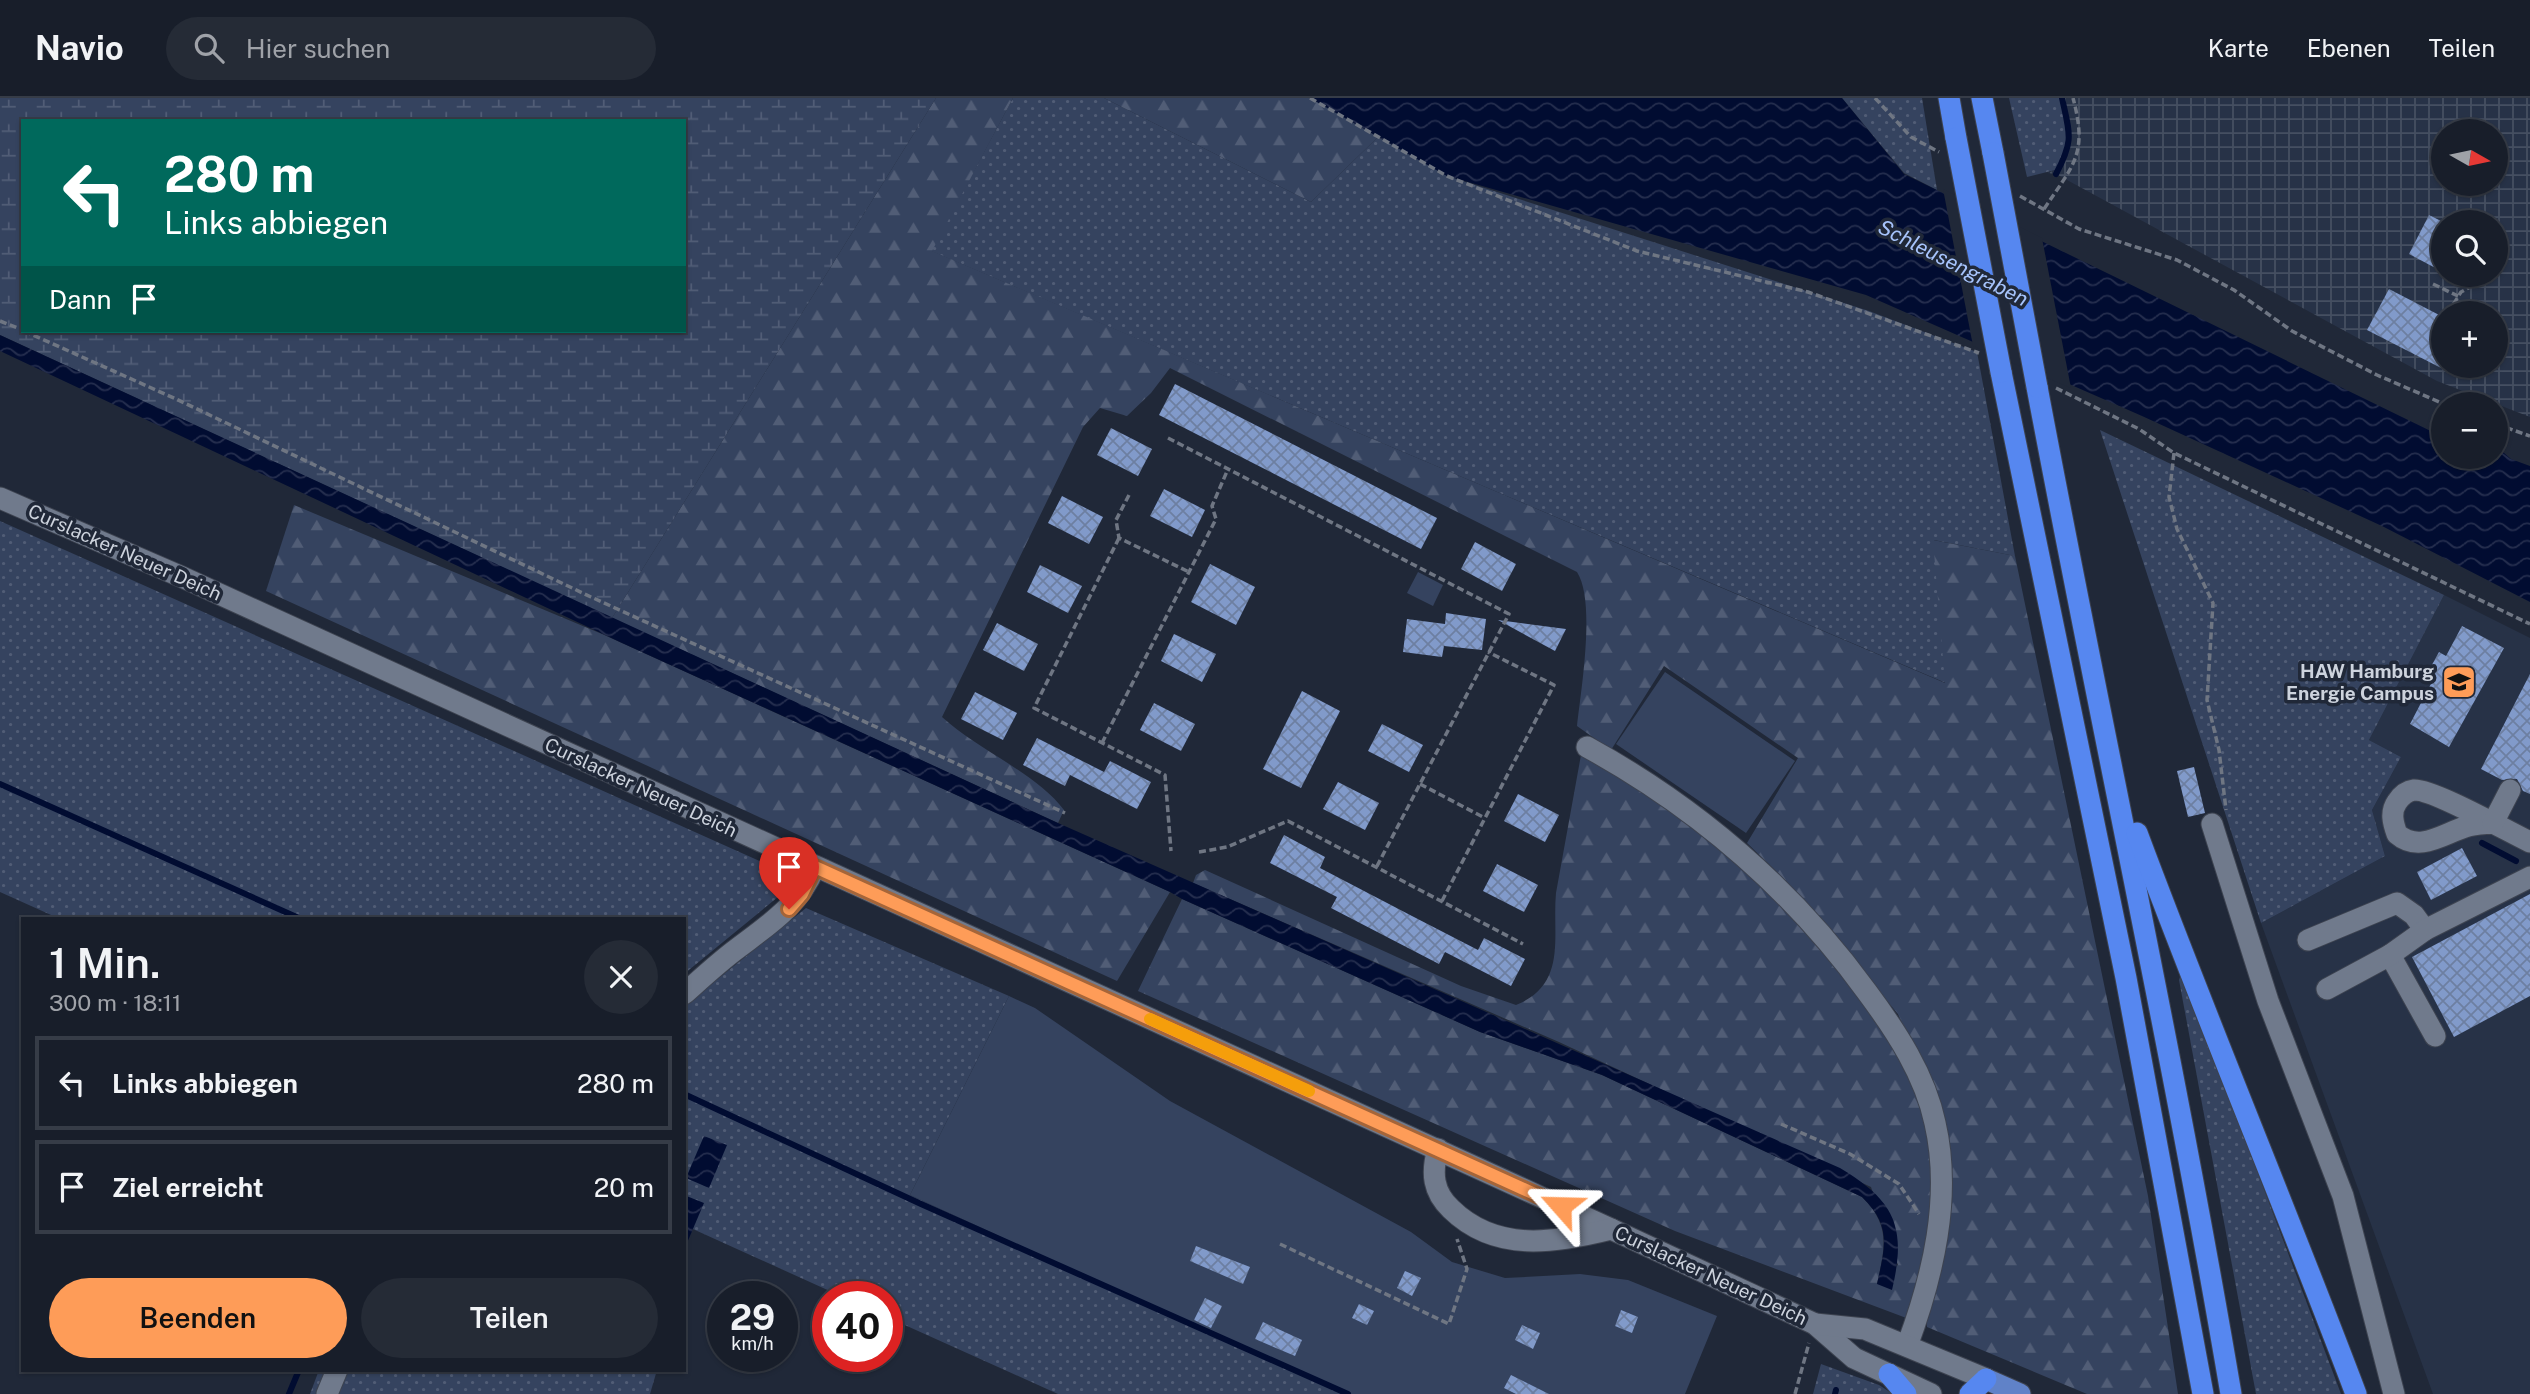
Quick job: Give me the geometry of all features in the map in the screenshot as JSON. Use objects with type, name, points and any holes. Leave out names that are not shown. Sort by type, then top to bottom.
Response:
[{"type":"highway","points":[[1950,98],[1952,147],[1994,364],[2126,978],[2203,1394]]},
{"type":"highway","points":[[1982,98],[2041,385],[2078,604],[2116,775],[2231,1394]]},
{"type":"highway","points":[[2116,775],[2200,1000],[2262,1149],[2356,1394]]},
{"type":"highway","points":[[1889,1374],[1906,1394]]},
{"type":"highway","points":[[1969,1394],[1987,1387]]},
{"type":"main road","name":"Curslacker Neuer Deich","points":[[1987,1387],[2020,1394]]},
{"type":"street","name":"Curslacker Neuer Deich","points":[[0,498],[195,583],[1611,1229],[1815,1324],[1854,1358],[1931,1394]]},
{"type":"street","points":[[1587,747],[1639,775],[1736,848],[1822,933],[1885,1017],[1913,1063],[1935,1121],[1942,1187],[1934,1252],[1922,1303],[1907,1346]]},
{"type":"street","points":[[2510,790],[2493,823],[2530,842]]},
{"type":"street","points":[[2212,824],[2268,1001],[2343,1196],[2394,1394]]},
{"type":"street","points":[[686,992],[738,948],[775,923],[802,894],[815,867]]},
{"type":"street","points":[[2327,989],[2390,955],[2425,930],[2530,877]]},
{"type":"street","points":[[2308,940],[2397,903],[2414,915],[2425,930]]},
{"type":"street","points":[[2390,955],[2435,1037]]},
{"type":"street","points":[[1437,1149],[1433,1176],[1443,1201],[1460,1218],[1490,1236],[1514,1241],[1562,1240],[1611,1229]]},
{"type":"street","name":"Curslacker Neuer Deich","points":[[1815,1324],[1865,1329],[1907,1346],[1987,1387]]},
{"type":"street","points":[[327,1394],[336,1372]]},
{"type":"path","points":[[1310,98],[1447,176],[1637,251],[1808,292],[1994,364]]},
{"type":"path","points":[[1875,98],[1911,136],[1952,147]]},
{"type":"path","points":[[2044,209],[2071,170],[2082,139],[2073,98]]},
{"type":"path","points":[[2020,196],[2080,229],[2177,260],[2234,290],[2292,331],[2377,375],[2431,398]]},
{"type":"path","points":[[2438,287],[2456,298]]},
{"type":"path","points":[[2454,301],[2473,287]]},
{"type":"path","points":[[0,321],[21,330]]},
{"type":"path","points":[[28,333],[176,399],[591,597],[1065,813]]},
{"type":"path","points":[[2041,385],[2139,429],[2174,453],[2530,624]]},
{"type":"path","points":[[2508,428],[2530,436]]},
{"type":"path","points":[[1168,438],[1509,614],[1376,868]]},
{"type":"path","points":[[2174,453],[2169,497],[2178,529],[2213,603],[2207,700],[2220,750],[2226,810],[2212,824]]},
{"type":"path","points":[[1101,743],[1216,519],[1212,506],[1228,469]]},
{"type":"path","points":[[1129,495],[1116,520],[1119,538],[1034,708],[1165,775],[1171,851]]},
{"type":"path","points":[[1119,538],[1189,572]]},
{"type":"path","points":[[1442,902],[1554,685],[1488,652]]},
{"type":"path","points":[[1420,784],[1485,818]]},
{"type":"path","points":[[1199,852],[1227,846],[1287,821],[1523,944]]},
{"type":"path","points":[[1780,1124],[1850,1154],[1899,1184],[1919,1213],[1934,1252]]},
{"type":"path","points":[[1280,1244],[1449,1324],[1467,1269],[1456,1237]]},
{"type":"path","points":[[1795,1394],[1815,1324]]},
{"type":"shaded area","points":[[2062,98],[2530,98],[2530,417],[2508,408],[2508,392],[2465,392],[2431,378],[2508,378],[2508,301],[2431,301],[2431,378],[2056,174],[2047,173],[2059,169],[2069,127]]},
{"type":"shaded area","points":[[2444,595],[2530,638],[2530,1394],[2433,1394],[2261,923],[2385,856],[2372,810],[2401,757],[2369,740]]},
{"type":"green space","points":[[0,98],[936,98],[612,618],[0,335]]},
{"type":"green space","points":[[936,98],[1013,98],[932,251],[1945,683],[1933,540],[2015,556],[2148,1196],[2178,1394],[2087,1394],[1927,1327],[1927,1307],[1948,1180],[1924,1072],[1898,1014],[1784,879],[1747,843],[1798,758],[1664,666],[1611,750],[1577,726],[1586,646],[1586,603],[1583,585],[1577,572],[1170,368],[1151,393],[1127,416],[1100,408],[1083,427],[942,717],[1038,784],[1064,810],[1058,823],[612,618]]},
{"type":"green space","points":[[1013,98],[1104,98],[1311,202],[1378,137],[1447,176],[1869,311],[1977,352],[2015,556],[1934,540],[1946,683],[931,251]]},
{"type":"green space","points":[[1104,98],[1310,98],[1378,137],[1311,202]]},
{"type":"green space","points":[[1842,98],[1922,98],[1937,190],[1904,173]]},
{"type":"green space","points":[[2009,98],[2062,98],[2069,134],[2067,150],[2059,169],[2027,177]]},
{"type":"green space","points":[[2100,430],[2444,595],[2369,740],[2401,757],[2372,810],[2385,856],[2261,923]]},
{"type":"green space","points":[[294,505],[602,634],[1170,892],[1117,981],[266,591]]},
{"type":"green space","points":[[0,521],[800,879],[686,972],[686,917],[56,917],[0,892]]},
{"type":"green space","points":[[1418,572],[1443,585],[1433,606],[1407,593]]},
{"type":"green space","points":[[1665,672],[1795,761],[1746,833],[1616,744]]},
{"type":"green space","points":[[1581,755],[1703,826],[1823,944],[1898,1050],[1927,1122],[1934,1213],[1909,1319],[1675,1231],[1138,991],[1182,899],[1480,1032],[1602,1075],[1862,1197],[1882,1228],[1883,1248],[1877,1284],[1898,1265],[1871,1187],[1559,1042],[1193,883],[1196,875],[1205,870],[1461,986],[1516,1005],[1544,985],[1554,957],[1556,893]]},
{"type":"green space","points":[[806,908],[1009,996],[910,1195],[1343,1394],[1058,1394],[903,1324],[903,1281],[812,1283],[686,1226],[686,1004]]},
{"type":"green space","points":[[2182,971],[2341,1394],[2256,1394],[2179,980]]},
{"type":"green space","points":[[1009,996],[1035,1008],[1170,1101],[1411,1232],[1452,1262],[1505,1278],[1580,1274],[1628,1280],[1717,1316],[1685,1394],[1343,1394],[910,1195]]},
{"type":"green space","points":[[1821,1364],[1879,1385],[1893,1394],[1813,1394]]},
{"type":"green space","points":[[318,1372],[656,1372],[650,1394],[310,1394]]},
{"type":"water","name":"Schleusengraben","points":[[1310,98],[1842,98],[1904,174],[2431,431],[2431,469],[2508,469],[2508,456],[2530,466],[2530,602],[2382,526],[2142,416],[1866,295],[1447,176]]},
{"type":"water","points":[[0,335],[1058,823],[1840,1168],[1873,1192],[1885,1204],[1892,1218],[1897,1232],[1898,1249],[1892,1290],[1877,1284],[1884,1238],[1878,1218],[1862,1197],[1602,1075],[1480,1032],[622,643],[0,351]]},
{"type":"water","points":[[704,1136],[727,1145],[709,1188],[686,1178]]},
{"type":"water","points":[[686,1196],[704,1203],[686,1245]]},
{"type":"pier","points":[[1943,189],[2042,238],[2071,388],[1973,346]]},
{"type":"building","points":[[2429,215],[2431,216],[2431,266],[2409,254]]},
{"type":"building","points":[[2389,289],[2431,311],[2431,363],[2367,330]]},
{"type":"building","points":[[1175,384],[1437,518],[1421,549],[1159,415]]},
{"type":"building","points":[[1111,428],[1152,449],[1138,476],[1097,455]]},
{"type":"building","points":[[1164,489],[1205,510],[1192,537],[1150,516]]},
{"type":"building","points":[[1062,496],[1103,517],[1089,544],[1048,523]]},
{"type":"building","points":[[1475,542],[1516,564],[1502,591],[1461,569]]},
{"type":"building","points":[[1210,564],[1255,587],[1236,625],[1191,602]]},
{"type":"building","points":[[1040,565],[1082,586],[1068,613],[1027,592]]},
{"type":"building","points":[[1446,613],[1486,619],[1482,650],[1444,646],[1442,657],[1403,652],[1407,619],[1445,624]]},
{"type":"building","points":[[1498,620],[1566,629],[1555,651]]},
{"type":"building","points":[[997,623],[1038,644],[1024,671],[983,650]]},
{"type":"building","name":"HAW Hamburg Energie Campus","points":[[2462,626],[2504,648],[2449,747],[2410,724],[2435,676],[2428,672],[2439,652],[2446,656]]},
{"type":"building","points":[[1174,634],[1216,654],[1202,682],[1161,661]]},
{"type":"building","points":[[2530,674],[2530,794],[2523,791],[2517,779],[2502,780],[2481,769]]},
{"type":"building","points":[[1302,691],[1340,711],[1301,788],[1263,769]]},
{"type":"building","points":[[975,692],[1017,713],[1003,740],[961,719]]},
{"type":"building","points":[[1154,703],[1195,724],[1181,751],[1140,730]]},
{"type":"building","points":[[1382,724],[1423,745],[1409,772],[1368,751]]},
{"type":"building","points":[[1037,738],[1104,772],[1110,761],[1151,782],[1137,809],[1070,775],[1065,786],[1023,765]]},
{"type":"building","points":[[2194,767],[2205,813],[2188,817],[2177,771]]},
{"type":"building","points":[[1338,782],[1379,803],[1365,830],[1323,809]]},
{"type":"building","points":[[1518,794],[1559,815],[1545,842],[1504,821]]},
{"type":"building","points":[[1284,835],[1325,857],[1320,868],[1478,950],[1484,938],[1525,959],[1511,986],[1445,952],[1439,964],[1331,908],[1337,897],[1270,863]]},
{"type":"building","points":[[2462,848],[2477,876],[2431,900],[2417,872]]},
{"type":"building","points":[[1497,864],[1538,885],[1524,912],[1483,891]]},
{"type":"building","points":[[2530,894],[2530,996],[2454,1037],[2412,957]]},
{"type":"building","points":[[1196,1246],[1250,1267],[1243,1284],[1190,1261]]},
{"type":"building","points":[[1405,1271],[1421,1278],[1412,1296],[1397,1288]]},
{"type":"building","points":[[1205,1298],[1222,1306],[1211,1328],[1194,1320]]},
{"type":"building","points":[[1359,1304],[1374,1311],[1367,1325],[1352,1318]]},
{"type":"building","points":[[1621,1310],[1638,1317],[1632,1333],[1615,1326]]},
{"type":"building","points":[[1263,1322],[1302,1340],[1295,1356],[1255,1339]]},
{"type":"building","points":[[1522,1325],[1540,1333],[1533,1349],[1515,1340]]},
{"type":"building","points":[[1511,1375],[1549,1394],[1516,1394],[1504,1388]]},
{"type":"waterway","points":[[2056,174],[2066,153],[2069,137],[2062,98]]},
{"type":"waterway","points":[[0,784],[297,917]]},
{"type":"waterway","points":[[2482,843],[2516,861]]},
{"type":"waterway","points":[[686,1095],[921,1204],[1348,1394]]},
{"type":"waterway","points":[[289,1394],[298,1372]]},
{"type":"waterway","points":[[1835,1394],[1836,1390]]},
{"type":"slow traffic","points":[[1150,1019],[1309,1091]]},
{"type":"place","name":"HAW Hamburg Energie Campus","points":[[2459,682]]},
{"type":"route","points":[[789,909],[802,894],[815,867],[1561,1206]]}]
